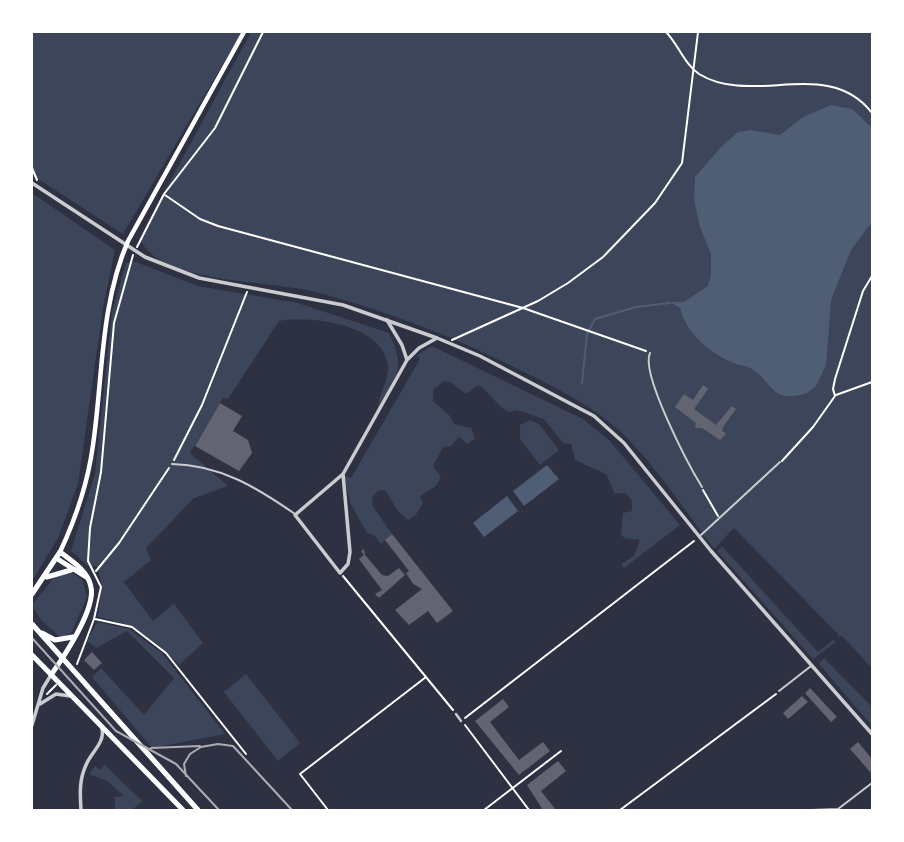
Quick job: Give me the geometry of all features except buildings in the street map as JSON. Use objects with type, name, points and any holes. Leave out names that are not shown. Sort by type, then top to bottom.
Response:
[{"type":"main road","points":[[32,594],[58,555],[73,522],[90,467],[107,309],[126,247],[244,32]]},
{"type":"main road","points":[[58,555],[72,570],[86,577]]},
{"type":"main road","points":[[51,675],[63,659],[92,594],[85,572],[58,555]]},
{"type":"main road","points":[[44,578],[72,570]]},
{"type":"main road","points":[[33,625],[55,640],[73,637]]},
{"type":"main road","points":[[33,625],[198,810]]},
{"type":"main road","points":[[32,655],[183,810]]},
{"type":"street","points":[[32,183],[135,252],[199,278],[330,302],[449,342],[594,416],[624,443],[699,537],[873,734]]},
{"type":"street","points":[[387,320],[407,360]]},
{"type":"street","points":[[343,474],[350,552],[348,564],[341,573],[295,514],[343,474],[407,360],[419,348],[437,338]]},
{"type":"street","points":[[694,541],[699,537]]},
{"type":"street","points":[[32,725],[44,685],[51,675]]},
{"type":"street","points":[[38,705],[56,694],[72,696]]},
{"type":"street","points":[[456,714],[461,721]]},
{"type":"street","points":[[81,810],[80,781],[86,764],[101,741],[102,729]]},
{"type":"lane","points":[[650,353],[648,364],[667,419],[702,487]]},
{"type":"lane","points":[[699,537],[780,462]]},
{"type":"lane","points":[[172,464],[201,465],[222,472],[261,490],[295,514]]},
{"type":"lane","points":[[779,691],[812,665]]},
{"type":"lane","points":[[811,810],[838,809],[873,783]]},
{"type":"path","points":[[73,669],[94,619],[101,587],[96,571],[88,559],[92,515],[101,472],[114,323],[124,281],[135,252],[164,194],[215,128],[263,32]]},
{"type":"path","points":[[666,32],[694,71],[714,81],[841,87],[863,100],[873,113]]},
{"type":"path","points":[[449,342],[568,284],[603,257],[655,203],[682,163],[698,32]]},
{"type":"path","points":[[32,168],[40,189]]},
{"type":"path","points":[[164,194],[200,219],[218,226],[523,308],[650,353]]},
{"type":"path","points":[[835,396],[832,388],[863,292],[873,276]]},
{"type":"path","points":[[96,571],[172,464],[202,405],[249,288]]},
{"type":"path","points":[[783,459],[813,427],[835,396],[873,382]]},
{"type":"path","points":[[702,487],[721,519]]},
{"type":"path","points":[[529,810],[461,721],[694,541]]},
{"type":"path","points":[[341,573],[456,714]]},
{"type":"path","points":[[83,617],[132,627],[166,653],[246,754]]},
{"type":"path","points":[[328,810],[300,774],[426,677]]},
{"type":"path","points":[[620,810],[779,691]]},
{"type":"path","points":[[484,810],[561,751]]},
{"type":"shaded area","points":[[32,32],[242,32],[123,234],[32,175]]},
{"type":"shaded area","points":[[251,32],[872,32],[872,668],[842,636],[837,637],[838,634],[734,528],[714,549],[634,446],[600,415],[577,400],[476,349],[395,316],[311,291],[190,272],[167,264],[150,253],[140,238],[144,229]]},
{"type":"shaded area","points":[[831,105],[852,109],[872,128],[872,222],[851,250],[831,300],[826,365],[816,386],[807,393],[786,396],[774,391],[752,369],[731,362],[706,347],[687,325],[680,308],[670,302],[684,302],[708,286],[711,275],[711,254],[700,227],[694,199],[695,177],[738,132],[751,130],[780,135],[803,117]]},
{"type":"shaded area","points":[[32,193],[115,250],[103,308],[78,484],[58,538],[32,581]]},
{"type":"shaded area","points":[[136,262],[198,286],[298,303],[389,333],[398,364],[394,379],[378,408],[388,366],[383,352],[373,340],[360,332],[326,322],[279,321],[228,399],[223,398],[190,453],[228,486],[194,498],[146,548],[151,560],[124,582],[153,621],[174,604],[203,643],[179,665],[133,628],[98,617],[102,585],[97,566],[88,566],[71,551],[95,474],[112,312],[126,263]]},
{"type":"shaded area","points":[[432,346],[583,419],[610,441],[680,525],[624,568],[621,564],[634,556],[640,540],[624,538],[621,534],[623,513],[632,511],[632,501],[626,493],[615,494],[606,474],[575,460],[571,444],[563,443],[544,419],[517,410],[505,410],[478,385],[466,394],[450,382],[444,381],[433,390],[433,401],[450,416],[454,424],[471,428],[475,439],[467,444],[459,437],[451,446],[443,447],[433,466],[441,477],[436,486],[420,496],[423,503],[415,516],[408,520],[398,511],[385,490],[378,491],[373,496],[372,505],[392,534],[381,544],[374,535],[367,533],[350,503],[344,475],[351,478],[420,359],[417,355]]},
{"type":"shaded area","points":[[530,420],[539,424],[559,450],[540,465],[520,439],[520,425]]},
{"type":"shaded area","points":[[547,465],[559,479],[524,506],[513,491]]},
{"type":"shaded area","points":[[507,496],[518,511],[484,537],[473,523]]},
{"type":"shaded area","points":[[722,546],[818,652],[833,640],[836,642],[813,659],[717,551]]},
{"type":"shaded area","points":[[72,573],[82,579],[87,597],[72,632],[61,638],[41,620],[32,605],[55,576]]},
{"type":"shaded area","points":[[97,622],[129,629],[162,653],[225,734],[152,748],[92,677],[101,668],[144,715],[174,678],[127,631],[96,648],[87,641]]},
{"type":"shaded area","points":[[824,658],[872,707],[872,726],[819,664]]},
{"type":"shaded area","points":[[246,674],[300,743],[278,761],[224,692]]},
{"type":"shaded area","points":[[104,764],[142,801],[132,810],[115,810],[115,797],[124,796],[107,781],[89,774],[95,766],[101,770]]},
{"type":"waterway","points":[[582,383],[587,334],[595,319],[636,307],[670,303]]},
{"type":"tram line","points":[[32,638],[116,731],[176,764],[219,810]]},
{"type":"tram line","points":[[186,776],[184,764],[190,754],[201,747],[218,744],[233,746],[292,810]]},
{"type":"tram line","points":[[151,748],[200,746]]}]
